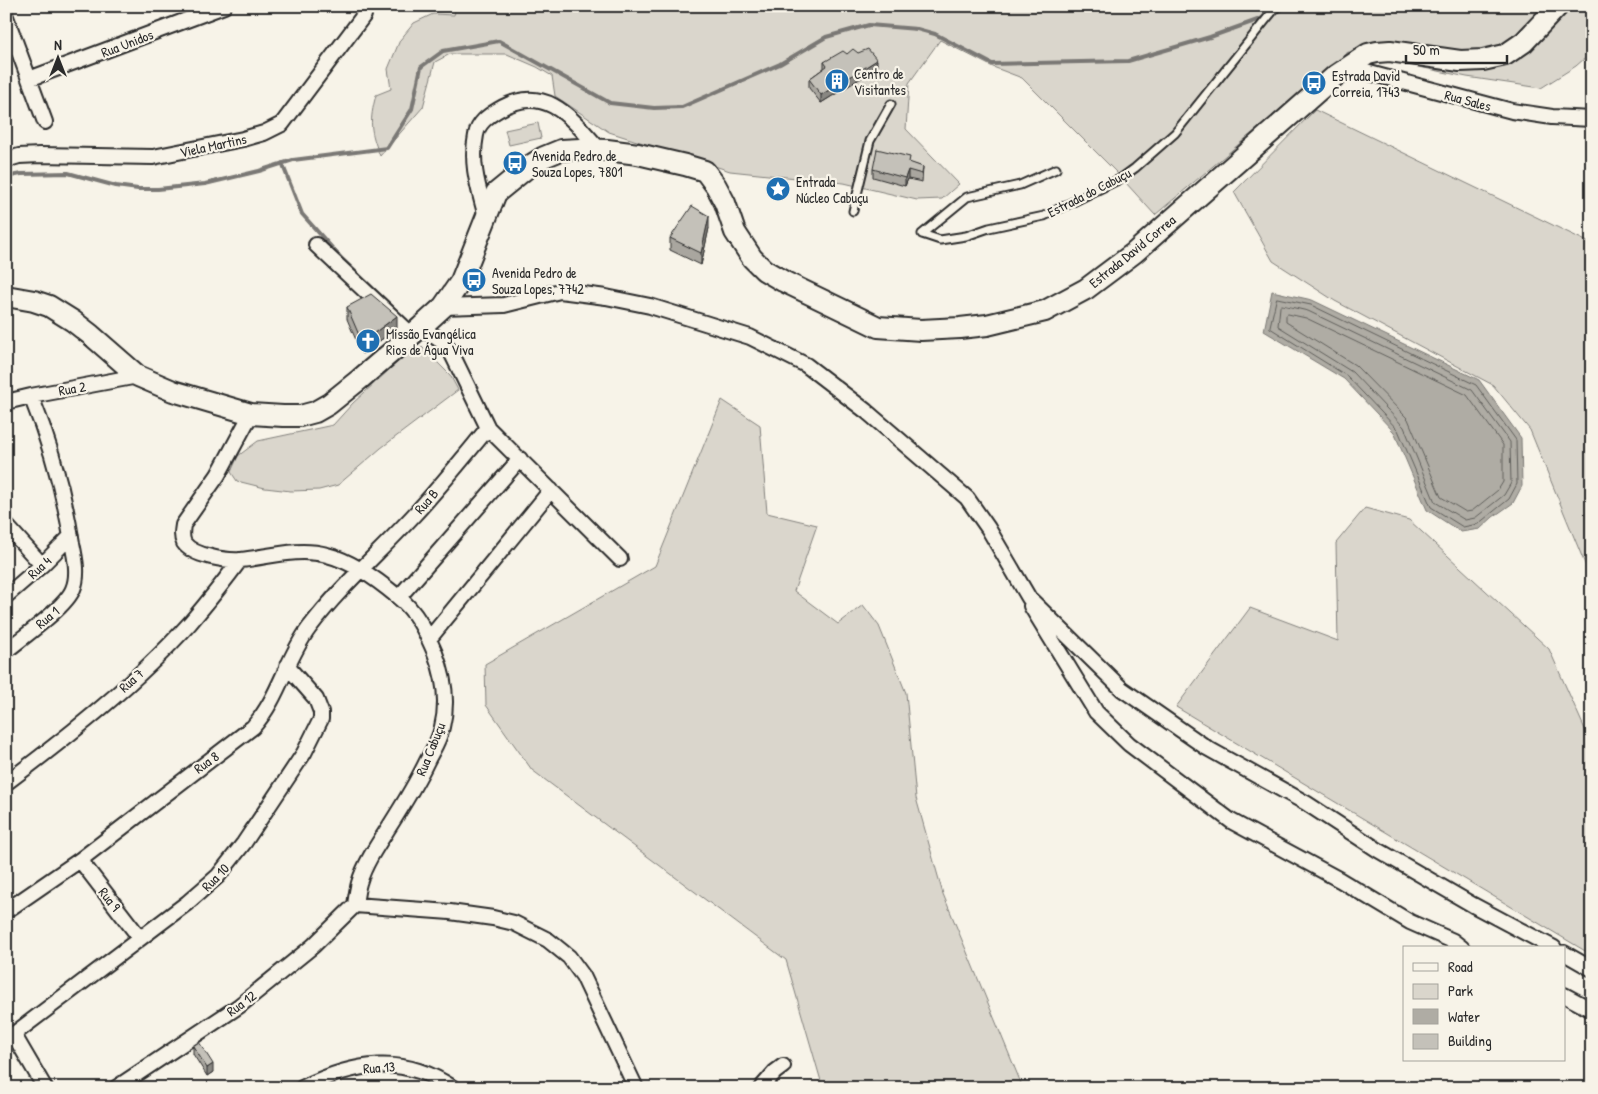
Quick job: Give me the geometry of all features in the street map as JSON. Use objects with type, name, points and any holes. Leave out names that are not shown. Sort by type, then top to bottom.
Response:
[{"type":"main road","name":"Estrada David Correa","points":[[598,150],[638,154],[705,171],[725,203],[735,232],[744,248],[764,270],[878,327],[920,330],[987,325],[1044,311],[1086,289],[1134,253],[1347,67],[1368,54],[1390,51],[1460,61],[1483,60],[1504,55],[1524,42],[1558,6]]},
{"type":"main road","points":[[6,296],[34,301],[62,313],[91,335],[138,376],[173,391],[251,414],[300,416],[315,412],[329,404],[443,307],[461,281],[470,262],[496,193],[528,167],[561,150],[598,150]]},
{"type":"street","name":"Rua Unidos","points":[[29,80],[224,6]]},
{"type":"street","name":"Viela Martins","points":[[6,160],[19,156],[40,155],[153,157],[264,133],[282,124],[364,15]]},
{"type":"street","points":[[6,17],[45,122]]},
{"type":"street","name":"Rua Sales","points":[[1347,67],[1512,111],[1552,117],[1592,118]]},
{"type":"street","points":[[486,217],[473,166],[476,133],[485,118],[502,107],[523,100],[537,100],[555,106],[570,116],[598,150]]},
{"type":"street","points":[[316,244],[417,331],[444,343],[451,352],[488,428],[620,559]]},
{"type":"street","points":[[443,307],[504,305],[560,291],[606,297],[650,306],[750,337],[806,366],[866,411],[967,498],[988,528],[1030,598],[1122,689],[1206,748],[1306,803],[1378,850],[1473,905],[1550,946]]},
{"type":"street","name":"Rua 2","points":[[6,402],[138,376]]},
{"type":"street","points":[[31,396],[47,438],[61,486],[71,536]]},
{"type":"street","name":"Rua Cabuçu","points":[[251,414],[218,475],[183,525],[181,534],[184,543],[205,556],[240,560],[304,552],[326,554],[345,562],[399,597],[414,614],[429,639],[437,658],[442,680],[445,700],[442,728],[414,788],[367,864],[359,883],[355,905]]},
{"type":"street","name":"Rua B","points":[[360,570],[414,515],[488,428]]},
{"type":"street","points":[[399,597],[520,459]]},
{"type":"street","points":[[429,639],[551,490]]},
{"type":"street","points":[[6,526],[42,565]]},
{"type":"street","name":"Rua 4","points":[[6,596],[42,565],[71,536]]},
{"type":"street","name":"Rua 1","points":[[6,651],[66,602],[74,588],[76,574],[71,536]]},
{"type":"street","name":"Rua 7","points":[[6,783],[92,716],[144,668],[188,624],[240,560]]},
{"type":"street","name":"Rua 8","points":[[6,911],[80,860],[253,727],[268,708],[296,648],[309,629],[360,570]]},
{"type":"street","points":[[1030,598],[1032,609],[1096,712],[1128,744],[1231,821],[1340,880],[1410,922],[1453,941],[1459,946]]},
{"type":"street","name":"Rua 10","points":[[10,1037],[187,904],[218,876],[244,843],[304,753],[318,726],[321,712],[316,699],[287,666]]},
{"type":"street","name":"Rua 9","points":[[80,860],[140,938]]},
{"type":"street","points":[[355,905],[450,912],[493,918],[514,923],[548,940],[569,957],[584,976],[636,1088]]},
{"type":"street","name":"Rua 12","points":[[116,1088],[239,1006],[313,946],[355,905]]},
{"type":"street","points":[[1566,954],[1592,968]]},
{"type":"street","points":[[1566,996],[1592,1010]]},
{"type":"street","points":[[10,1037],[45,1088]]},
{"type":"street","name":"Rua 13","points":[[302,1088],[339,1073],[384,1064],[406,1066],[428,1073],[454,1088]]},
{"type":"street","points":[[761,1088],[783,1066]]},
{"type":"lane","name":"Estrada do Cabuçu","points":[[1056,169],[1020,185],[967,197],[922,234],[940,240],[966,236],[989,228],[1044,216],[1120,179],[1175,133],[1277,6]]},
{"type":"lane","points":[[853,210],[870,141],[891,104]]},
{"type":"green space","points":[[456,6],[1592,6],[1592,52],[1576,66],[1541,88],[1467,77],[1348,52],[1155,215],[1116,172],[1022,78],[993,67],[940,40],[909,83],[906,129],[959,184],[942,199],[917,200],[844,183],[730,171],[609,132],[555,96],[552,76],[507,54],[450,54],[435,62],[423,107],[380,156],[372,132],[372,112],[376,95],[391,89],[388,69],[400,40],[414,23],[433,14],[454,15]]},
{"type":"green space","points":[[1315,110],[1592,244],[1592,581],[1530,430],[1493,385],[1335,301],[1273,261],[1234,192]]},
{"type":"green space","points":[[538,123],[541,138],[509,145],[505,130]]},
{"type":"green space","points":[[422,347],[450,375],[458,390],[381,448],[338,485],[319,490],[291,491],[265,488],[237,481],[231,472],[238,456],[258,441],[333,425],[353,403],[401,359]]},
{"type":"green space","points":[[722,400],[760,425],[767,513],[817,525],[794,591],[838,624],[863,605],[879,626],[906,693],[916,798],[943,894],[1023,1088],[823,1088],[786,960],[532,770],[486,705],[485,664],[655,566]]},
{"type":"green space","points":[[1365,508],[1409,520],[1549,649],[1592,745],[1592,955],[1176,707],[1250,608],[1338,641],[1336,543]]},
{"type":"water","points":[[1272,291],[1312,300],[1479,380],[1521,438],[1522,486],[1513,503],[1480,529],[1461,532],[1427,510],[1394,432],[1344,379],[1264,331]]},
{"type":"building","name":"Centro de Visitantes","points":[[853,49],[858,53],[868,49],[877,60],[821,95],[809,79],[827,66],[824,62],[843,51],[847,54]]},
{"type":"building","points":[[877,149],[910,157],[909,162],[923,167],[922,174],[908,170],[905,178],[873,169]]},
{"type":"building","points":[[692,206],[709,216],[701,253],[670,238]]},
{"type":"building","points":[[371,294],[397,316],[362,342],[347,307]]},
{"type":"building","points":[[199,1042],[213,1064],[207,1068],[193,1046]]},
{"type":"waterway","points":[[1272,14],[1288,6]]},
{"type":"waterway","points":[[6,177],[21,174],[68,173],[116,186],[158,189],[205,184],[259,171],[293,160],[387,148],[412,109],[421,67],[443,51],[499,41],[610,103],[654,108],[682,107],[780,64],[826,37],[869,25],[917,29],[935,34],[992,64],[1128,61],[1210,37],[1266,17]]},
{"type":"waterway","points":[[282,163],[302,214],[342,259],[406,320]]},
{"type":"place","name":"Centro de Visitantes","points":[[837,81]]},
{"type":"place","name":"Estrada David Correia, 1743","points":[[1314,83]]},
{"type":"place","name":"Avenida Pedro de Souza Lopes, 7801","points":[[515,163]]},
{"type":"place","name":"Entrada Núcleo Cabuçu","points":[[778,189]]},
{"type":"place","name":"Avenida Pedro de Souza Lopes, 7742","points":[[474,280]]},
{"type":"place","name":"Missão Evangélica Rios de Água Viva","points":[[368,341]]}]
